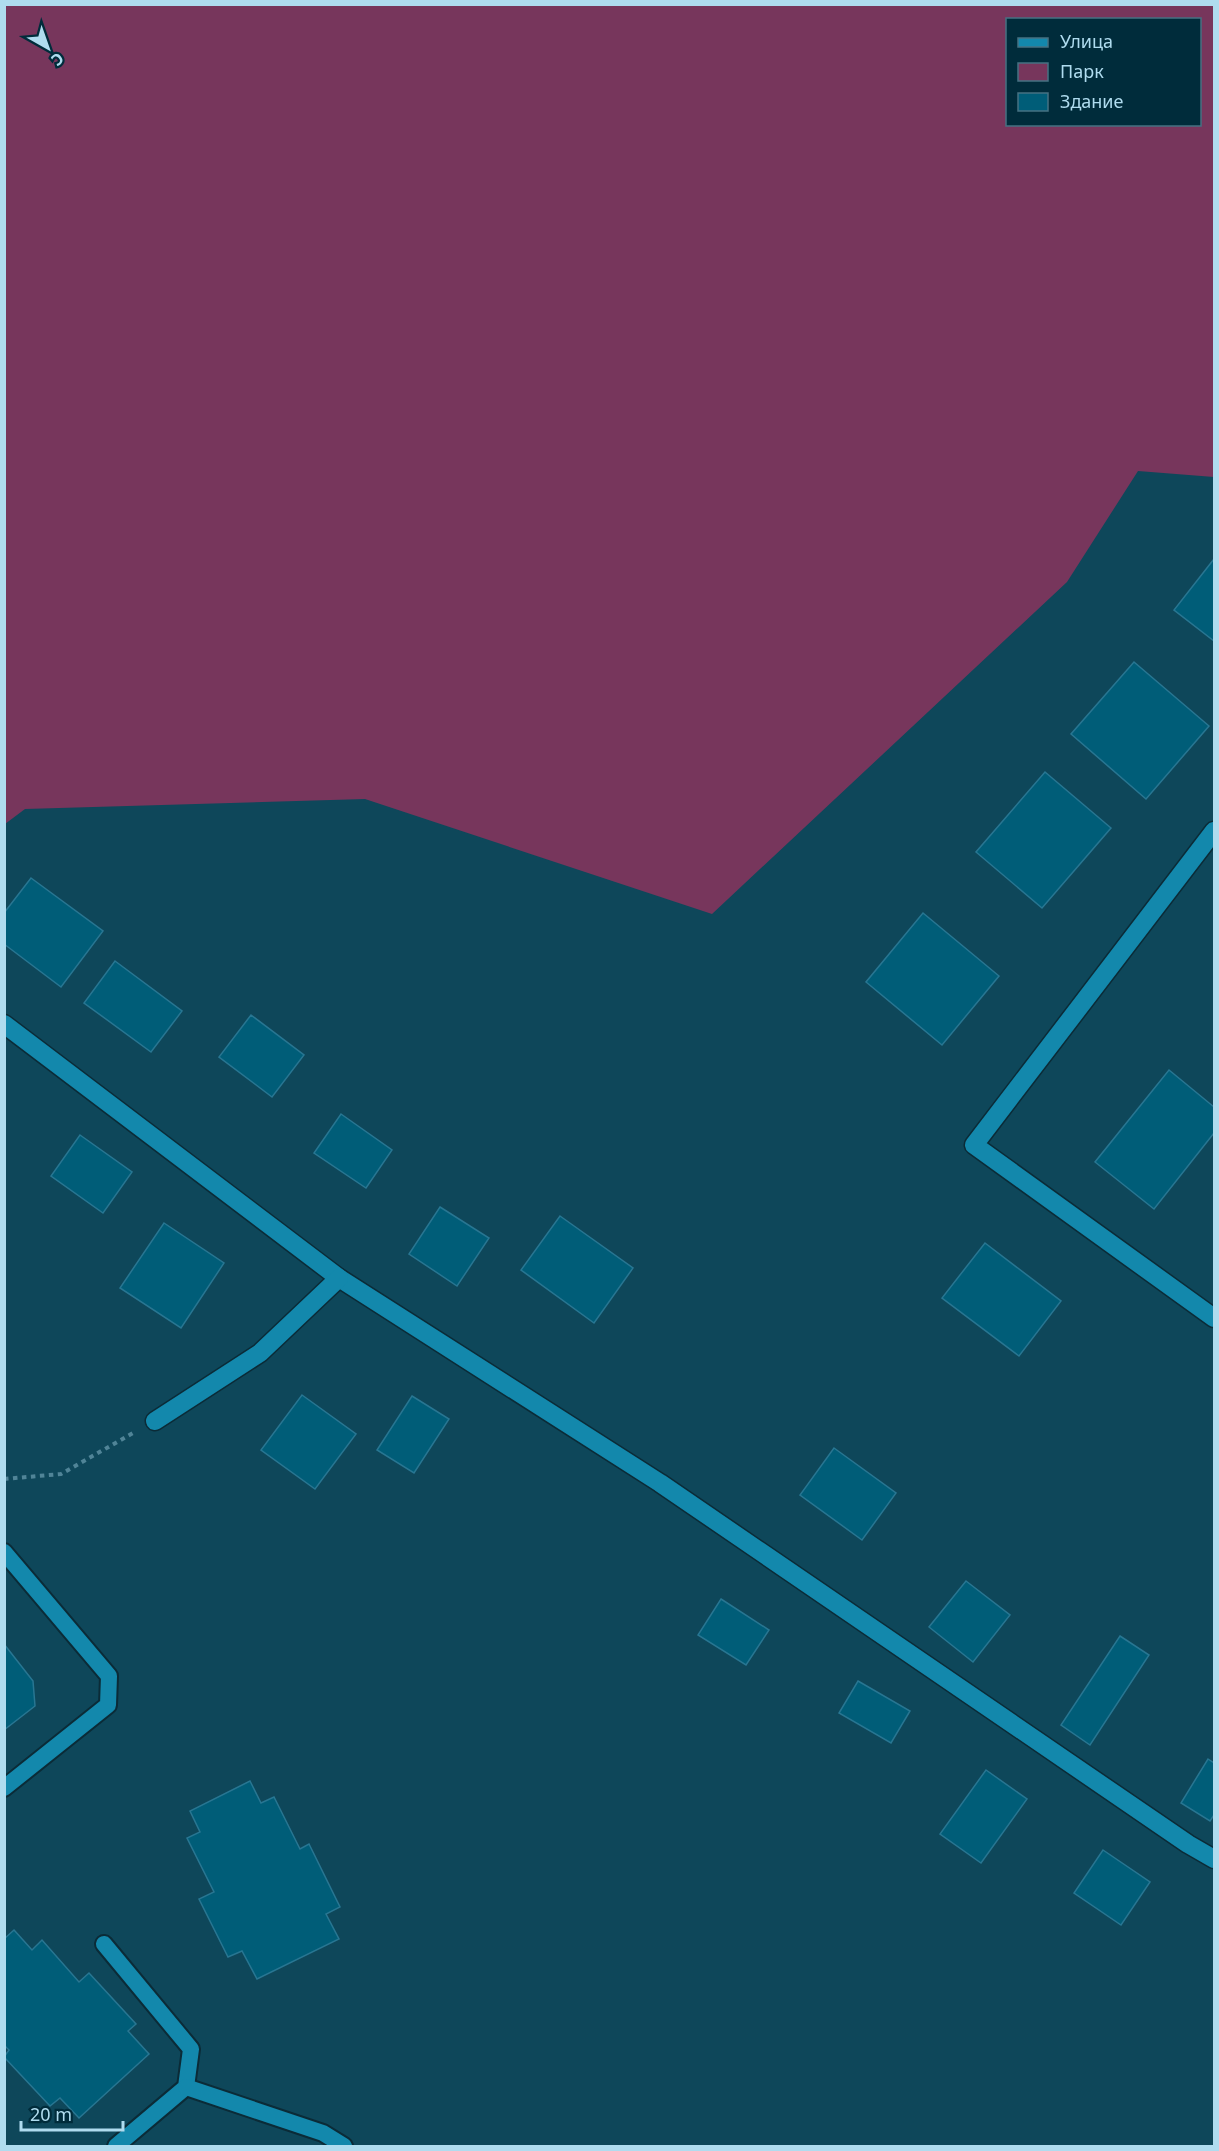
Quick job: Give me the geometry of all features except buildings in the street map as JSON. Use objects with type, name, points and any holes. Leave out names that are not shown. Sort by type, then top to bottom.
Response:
[{"type":"street","points":[[1215,831],[974,1145],[1215,1318]]},
{"type":"street","points":[[4,1024],[339,1278],[660,1483],[1003,1719],[1215,1860]]},
{"type":"street","points":[[155,1420],[260,1353],[339,1278]]},
{"type":"lane","points":[[4,1552],[109,1676],[108,1705],[4,1788]]},
{"type":"lane","points":[[104,1944],[191,2049],[186,2087],[116,2146]]},
{"type":"lane","points":[[186,2087],[323,2133],[344,2146]]},
{"type":"path","points":[[4,1479],[61,1474],[155,1420]]},
{"type":"green space","points":[[5,4],[1214,5],[1214,477],[1138,471],[1067,582],[712,914],[365,799],[25,809],[5,824]]}]
